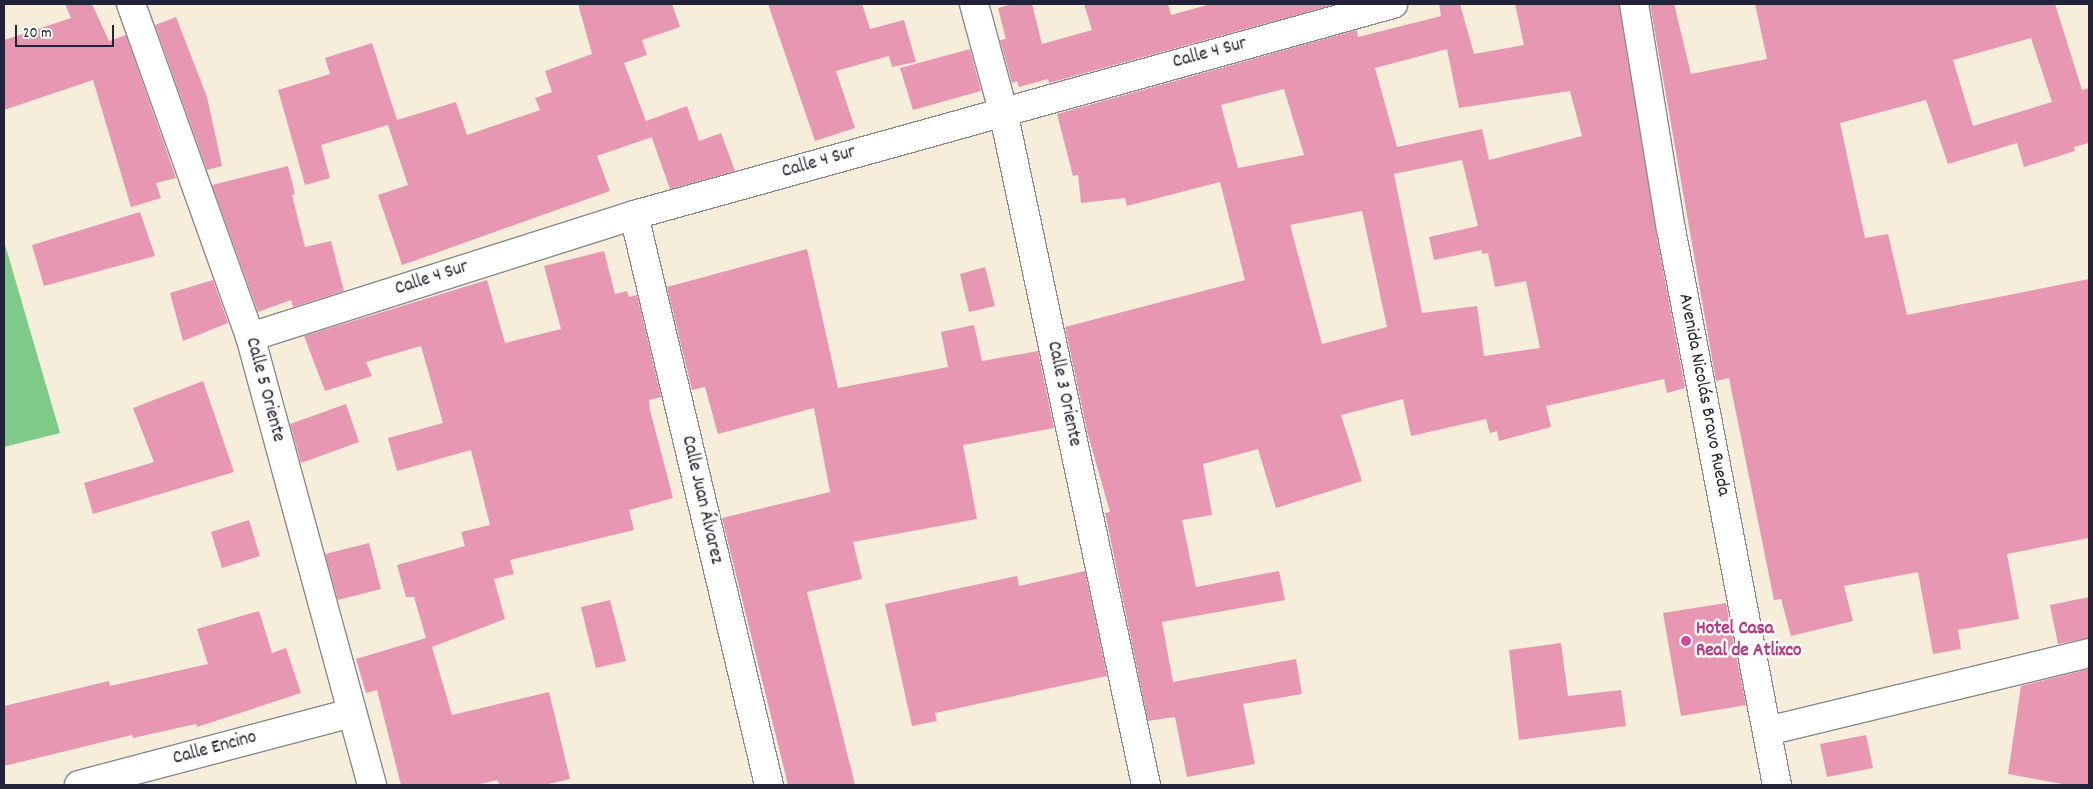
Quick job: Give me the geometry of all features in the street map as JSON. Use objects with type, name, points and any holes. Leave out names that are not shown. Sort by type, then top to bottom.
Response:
[{"type":"street","name":"Calle 5 Oriente","points":[[131,4],[250,337],[372,785]]},
{"type":"street","name":"Calle 3 Oriente","points":[[974,4],[1003,111],[1146,785]]},
{"type":"street","name":"Calle 4 Sur","points":[[250,337],[634,215],[1393,4]]},
{"type":"street","name":"Avenida Nicolás Bravo Rueda","points":[[1634,4],[1673,238],[1777,785]]},
{"type":"street","name":"Calle Juan Álvarez","points":[[634,215],[769,785]]},
{"type":"street","points":[[1767,731],[2089,653]]},
{"type":"street","name":"Calle Encino","points":[[78,785],[351,713]]},
{"type":"green space","points":[[4,241],[60,433],[4,447]]},
{"type":"building","points":[[65,4],[92,4],[109,41],[126,35],[176,178],[156,183],[161,198],[131,207],[93,80],[4,110],[4,40],[71,18]]},
{"type":"building","points":[[578,4],[672,4],[680,27],[642,40],[647,55],[624,63],[652,137],[597,156],[610,191],[402,265],[378,195],[408,185],[388,125],[321,145],[330,178],[305,185],[278,90],[330,74],[325,58],[372,43],[397,120],[456,102],[467,135],[540,110],[535,98],[552,92],[545,71],[592,54]]},
{"type":"building","points":[[768,4],[862,4],[870,29],[904,20],[916,62],[892,67],[889,56],[836,71],[855,128],[815,141]]},
{"type":"building","points":[[1013,4],[1032,4],[1042,44],[1092,30],[1084,4],[1168,4],[1171,15],[1211,4],[1336,4],[1049,83],[1048,79],[1019,87],[1017,81],[1012,83],[1000,40],[1006,39],[998,8]]},
{"type":"building","points":[[1439,4],[1460,4],[1474,54],[1524,45],[1515,4],[1619,4],[1656,232],[1685,388],[1667,393],[1664,379],[1546,406],[1551,427],[1499,441],[1497,431],[1490,433],[1486,419],[1411,436],[1403,399],[1341,415],[1362,481],[1276,508],[1258,449],[1203,464],[1212,515],[1182,520],[1196,587],[1279,571],[1285,600],[1162,622],[1173,682],[1296,659],[1302,694],[1243,704],[1255,764],[1187,777],[1175,717],[1148,721],[1105,513],[1110,512],[1088,435],[1065,327],[1245,280],[1220,182],[1127,206],[1125,198],[1081,203],[1078,175],[1073,176],[1057,114],[1357,30],[1358,37],[1441,16]],"holes":[[[1447,49],[1459,108],[1570,91],[1582,136],[1489,160],[1482,129],[1397,147],[1375,68]],[[1284,89],[1304,155],[1238,168],[1221,105]],[[1462,160],[1478,226],[1429,237],[1434,260],[1482,250],[1482,254],[1488,253],[1495,287],[1526,281],[1540,348],[1484,356],[1477,306],[1422,313],[1394,174]],[[1362,211],[1387,327],[1322,344],[1290,225]]]},
{"type":"building","points":[[1650,4],[1674,4],[1691,74],[1767,59],[1755,4],[2055,4],[2082,90],[2089,88],[2089,143],[2074,147],[2075,151],[2024,167],[2017,143],[1948,164],[1926,100],[1840,123],[1865,238],[1888,234],[1907,315],[2089,279],[2089,538],[2007,554],[2019,619],[1958,630],[1961,649],[1933,654],[1918,572],[1844,586],[1853,621],[1791,636],[1781,599],[1774,600],[1729,378],[1716,381]],"holes":[[[2031,38],[2052,102],[1973,126],[1953,60]]]},
{"type":"building","points":[[176,17],[207,97],[222,166],[207,170],[155,25]]},
{"type":"building","points":[[970,49],[981,91],[913,110],[900,68]]},
{"type":"building","points":[[687,106],[699,141],[721,133],[735,171],[670,189],[646,121]]},
{"type":"building","points":[[288,166],[295,194],[292,195],[305,247],[331,241],[344,291],[293,307],[291,300],[258,312],[212,185]]},
{"type":"building","points":[[140,212],[155,256],[44,286],[32,245]]},
{"type":"building","points":[[807,249],[838,388],[948,367],[941,332],[974,325],[982,361],[1038,351],[1054,428],[963,445],[977,519],[853,542],[862,579],[807,592],[855,785],[788,785],[722,518],[830,492],[814,408],[718,434],[705,387],[692,390],[667,287]]},
{"type":"building","points":[[604,251],[615,294],[627,291],[629,297],[637,295],[661,397],[649,400],[650,410],[673,498],[629,510],[634,530],[510,560],[514,574],[494,579],[505,619],[432,647],[452,715],[549,692],[570,779],[544,785],[500,785],[497,780],[476,785],[401,785],[377,690],[366,693],[356,659],[426,638],[414,597],[406,597],[397,565],[465,546],[461,532],[490,525],[471,450],[397,471],[388,438],[443,423],[421,346],[366,362],[372,376],[325,391],[304,336],[487,280],[505,343],[561,329],[544,266]]},
{"type":"building","points":[[985,267],[995,306],[969,312],[960,274]]},
{"type":"building","points":[[213,280],[228,323],[183,341],[170,293]]},
{"type":"building","points":[[203,381],[234,472],[93,514],[84,483],[154,462],[133,408]]},
{"type":"building","points":[[346,404],[359,442],[301,463],[290,424]]},
{"type":"building","points":[[249,520],[260,556],[222,568],[211,532]]},
{"type":"building","points":[[369,543],[381,589],[338,600],[325,554]]},
{"type":"building","points":[[1085,571],[1107,676],[935,713],[937,721],[912,726],[885,604],[1017,576],[1019,586]]},
{"type":"building","points":[[2089,597],[2089,638],[2058,644],[2050,605]]},
{"type":"building","points":[[610,600],[626,661],[596,668],[581,607]]},
{"type":"building","points":[[1726,603],[1746,705],[1681,716],[1663,613]]},
{"type":"building","points":[[259,611],[272,653],[286,648],[301,693],[197,727],[196,724],[133,738],[132,735],[4,766],[4,706],[109,681],[110,686],[208,664],[197,629]]},
{"type":"building","points":[[1561,643],[1568,696],[1621,690],[1626,726],[1519,740],[1509,650]]},
{"type":"building","points":[[2089,669],[2089,785],[2068,785],[2008,774],[2021,686]]},
{"type":"building","points":[[1866,735],[1873,768],[1827,777],[1820,744]]},
{"type":"place","name":"Hotel Casa Real de Atlixco","points":[[1686,641]]}]
